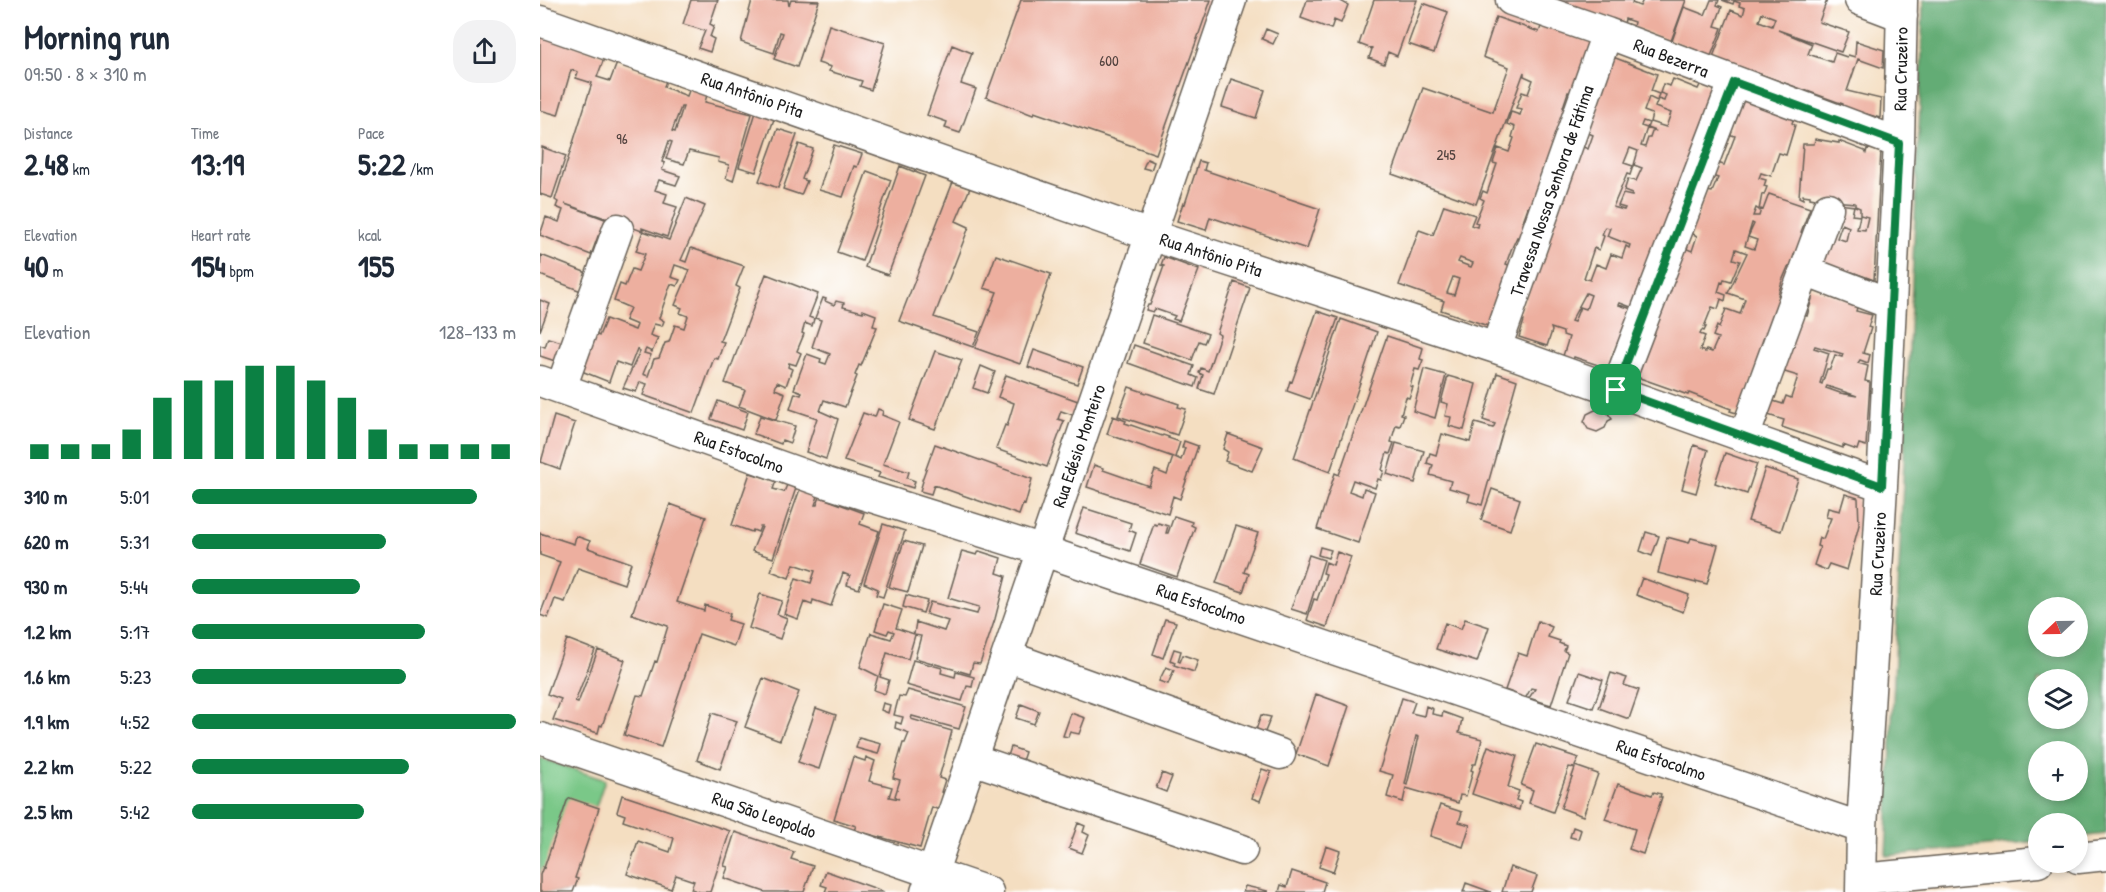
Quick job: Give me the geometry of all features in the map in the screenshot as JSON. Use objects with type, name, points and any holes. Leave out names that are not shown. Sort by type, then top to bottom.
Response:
[{"type":"street","name":"Rua Edésio Monteiro","points":[[930,882],[1231,0]]},
{"type":"street","name":"Rua Bezerra","points":[[1511,0],[1607,33],[1899,143]]},
{"type":"street","points":[[1860,0],[1902,8]]},
{"type":"street","name":"Rua Cruzeiro","points":[[1862,886],[1862,828],[1899,143],[1902,8]]},
{"type":"street","name":"Rua Antônio Pita","points":[[540,21],[1150,235],[1496,348],[1882,486]]},
{"type":"street","name":"Travessa Nossa Senhora de Fátima","points":[[1496,348],[1607,33]]},
{"type":"street","points":[[1616,390],[1734,82]]},
{"type":"street","points":[[1744,436],[1828,208]]},
{"type":"street","points":[[550,384],[618,229]]},
{"type":"street","points":[[1805,271],[1891,304]]},
{"type":"street","name":"Rua Estocolmo","points":[[550,384],[827,483],[1044,551],[1862,828]]},
{"type":"street","points":[[1007,656],[1280,754]]},
{"type":"street","name":"Rua São Leopoldo","points":[[540,738],[930,882],[988,892]]},
{"type":"street","points":[[972,759],[1242,850]]},
{"type":"street","points":[[2088,857],[2106,855]]},
{"type":"street","points":[[1862,886],[2028,863]]},
{"type":"green space","points":[[1923,0],[2106,0],[2106,834],[2088,836],[2088,813],[2028,813],[2028,842],[1886,856]]},
{"type":"green space","points":[[540,758],[605,780],[567,892],[540,892]]},
{"type":"building","points":[[691,0],[718,0],[710,24],[714,26],[710,37],[714,39],[710,52],[698,48],[705,31],[683,24]]},
{"type":"building","points":[[752,0],[788,0],[789,6],[791,0],[819,1],[797,67],[774,59],[783,33],[780,32],[774,53],[741,42]]},
{"type":"building","points":[[1021,0],[1211,0],[1156,154],[1034,112],[1033,115],[986,97]]},
{"type":"building","points":[[1307,0],[1339,0],[1348,5],[1341,23],[1334,20],[1331,29],[1301,18]]},
{"type":"building","points":[[1374,0],[1417,0],[1397,56],[1388,52],[1384,64],[1369,58],[1372,49],[1359,44]]},
{"type":"building","points":[[1551,0],[1633,0],[1632,3],[1640,6],[1643,0],[1686,0],[1671,41],[1633,27],[1634,22],[1625,19],[1624,24]]},
{"type":"building","points":[[1711,0],[1719,0],[1717,5],[1722,7],[1715,26],[1722,28],[1711,56],[1672,41],[1684,7],[1705,15]]},
{"type":"building","points":[[1722,0],[1827,0],[1819,22],[1849,32],[1841,52],[1778,30],[1812,44],[1808,54],[1832,62],[1835,53],[1855,57],[1856,41],[1884,50],[1883,68],[1858,59],[1847,91],[1881,99],[1880,118],[1842,107],[1843,104],[1713,57],[1731,10],[1743,15],[1745,8],[1734,1],[1733,4]],"holes":[[[1762,13],[1775,18],[1772,26],[1759,21]]]},
{"type":"building","points":[[1423,3],[1448,12],[1434,53],[1408,44]]},
{"type":"building","points":[[1496,17],[1539,32],[1542,24],[1596,44],[1576,95],[1568,92],[1563,107],[1570,110],[1535,210],[1528,207],[1523,221],[1530,223],[1524,239],[1517,237],[1511,250],[1506,264],[1514,267],[1491,327],[1441,310],[1444,301],[1399,285],[1419,230],[1433,235],[1444,205],[1475,215],[1471,225],[1477,227],[1478,223],[1475,222],[1484,200],[1480,198],[1483,191],[1487,193],[1497,164],[1493,163],[1498,148],[1509,152],[1514,138],[1512,137],[1515,127],[1507,124],[1511,112],[1520,115],[1522,109],[1516,108],[1522,92],[1528,94],[1533,80],[1524,76],[1524,72],[1476,204],[1392,174],[1423,88],[1493,112],[1509,67],[1483,57]],"holes":[[[1460,258],[1473,263],[1471,267],[1458,262]],[[1453,277],[1459,279],[1454,295],[1447,293]]]},
{"type":"building","points":[[829,25],[885,43],[871,90],[860,86],[862,81],[829,71],[831,67],[818,63]]},
{"type":"building","points":[[1266,29],[1278,34],[1273,44],[1262,39]]},
{"type":"building","points":[[540,34],[605,56],[597,77],[610,81],[617,63],[666,80],[664,87],[687,96],[690,88],[707,95],[705,102],[752,114],[733,181],[726,178],[729,165],[718,162],[719,158],[689,151],[684,164],[666,159],[672,142],[669,141],[662,162],[665,163],[662,170],[680,176],[676,185],[659,180],[655,190],[667,194],[664,203],[677,207],[667,237],[642,228],[642,231],[565,204],[610,221],[604,239],[598,236],[591,255],[540,235],[546,217],[559,222],[563,210],[556,207],[558,202],[555,200],[592,83],[576,78],[578,72],[571,70],[558,115],[540,110]],"holes":[[[681,107],[683,107],[675,132],[672,131]]]},
{"type":"building","points":[[952,45],[972,53],[961,84],[976,89],[960,133],[945,128],[947,122],[927,115]]},
{"type":"building","points":[[1613,57],[1657,74],[1651,91],[1659,94],[1657,101],[1649,97],[1644,111],[1652,114],[1650,122],[1666,127],[1671,113],[1655,107],[1658,99],[1664,101],[1666,95],[1660,93],[1663,84],[1670,86],[1673,79],[1698,89],[1701,83],[1721,90],[1649,283],[1641,280],[1636,295],[1639,310],[1620,303],[1619,305],[1638,311],[1622,354],[1614,351],[1607,368],[1574,357],[1573,360],[1563,356],[1569,337],[1563,335],[1563,332],[1551,328],[1547,346],[1519,337],[1524,321],[1518,319],[1581,146],[1588,149],[1593,135],[1586,132]],"holes":[[[1643,121],[1649,123],[1647,128],[1641,126]],[[1647,128],[1655,131],[1648,138],[1645,147],[1641,146]],[[1630,148],[1638,151],[1634,165],[1642,168],[1636,181],[1628,179],[1624,191],[1632,196],[1623,194],[1618,206],[1625,208],[1624,210],[1613,207],[1627,174],[1630,175],[1633,166],[1624,163]],[[1605,227],[1610,228],[1607,236],[1630,245],[1629,248],[1626,246],[1622,258],[1611,254],[1606,268],[1596,264],[1590,280],[1584,278],[1594,248],[1599,250],[1604,236],[1602,235]],[[1586,293],[1591,295],[1586,309],[1580,307],[1574,322],[1571,321]]]},
{"type":"building","points":[[1231,79],[1265,90],[1256,118],[1222,107]]},
{"type":"building","points":[[1741,98],[1794,118],[1792,123],[1795,125],[1786,155],[1779,153],[1771,176],[1761,173],[1759,178],[1766,180],[1764,186],[1767,187],[1764,195],[1762,194],[1759,210],[1756,208],[1753,216],[1759,216],[1769,194],[1810,208],[1801,232],[1806,234],[1800,255],[1795,253],[1792,262],[1797,264],[1795,269],[1788,267],[1782,281],[1778,295],[1784,298],[1740,414],[1689,393],[1688,395],[1637,377],[1685,248],[1692,251],[1697,236],[1691,233],[1707,191],[1712,192],[1718,178],[1712,176],[1717,163],[1724,165],[1735,136],[1728,134]],"holes":[[[1752,223],[1754,224],[1748,237],[1757,240],[1754,249],[1745,246]],[[1736,249],[1747,253],[1728,293],[1745,299],[1740,314],[1726,309],[1719,328],[1717,326],[1713,336],[1718,338],[1712,352],[1706,350],[1705,352],[1700,350],[1705,336],[1700,334],[1706,327],[1704,327],[1712,307],[1718,309],[1721,299],[1725,301],[1726,295],[1718,292],[1724,279],[1731,281],[1740,261],[1733,259]]]},
{"type":"building","points":[[756,112],[774,119],[756,172],[739,167]]},
{"type":"building","points":[[778,129],[797,135],[778,188],[759,181]]},
{"type":"building","points":[[1815,139],[1839,143],[1839,141],[1866,153],[1867,149],[1881,150],[1874,280],[1852,272],[1850,277],[1817,265],[1839,204],[1854,206],[1852,215],[1860,216],[1857,229],[1865,230],[1868,217],[1860,215],[1860,208],[1855,206],[1855,203],[1821,200],[1803,195],[1803,199],[1799,197],[1803,144],[1814,144]],"holes":[[[1842,224],[1849,227],[1846,241],[1837,238]]]},
{"type":"building","points":[[799,144],[813,149],[802,179],[807,181],[801,195],[783,189]]},
{"type":"building","points":[[834,145],[862,154],[857,167],[854,166],[843,197],[819,190]]},
{"type":"building","points":[[542,147],[566,156],[552,198],[540,194]]},
{"type":"building","points":[[1147,159],[1154,162],[1151,170],[1143,168]]},
{"type":"building","points":[[1199,161],[1206,163],[1204,170],[1320,209],[1307,249],[1210,217],[1206,230],[1177,221]]},
{"type":"building","points":[[900,166],[925,176],[888,275],[865,267]]},
{"type":"building","points":[[867,171],[891,180],[862,261],[837,252]]},
{"type":"building","points":[[953,182],[970,188],[956,221],[969,227],[934,317],[979,332],[973,347],[899,321]]},
{"type":"building","points":[[686,198],[705,206],[681,260],[686,262],[691,248],[744,266],[736,286],[740,288],[720,341],[724,342],[718,359],[714,358],[694,413],[643,395],[647,384],[640,382],[636,392],[623,388],[640,351],[637,349],[630,367],[616,362],[609,382],[579,370],[593,333],[599,336],[606,319],[635,330],[637,325],[625,320],[630,308],[614,301],[620,284],[625,286],[632,269],[638,271],[645,254],[636,251],[643,231],[669,240]],"holes":[[[675,265],[690,270],[675,305],[682,308],[680,313],[688,316],[684,328],[675,325],[669,342],[665,343],[659,358],[654,359],[648,376],[643,374],[651,355],[644,353],[646,349],[652,352],[658,338],[650,335],[654,324],[662,326],[664,321],[659,318],[670,286],[671,284],[677,286],[680,280],[671,277]]]},
{"type":"building","points":[[541,255],[587,273],[581,291],[540,275]]},
{"type":"building","points":[[996,255],[1051,274],[1020,364],[975,348],[997,292],[984,288]]},
{"type":"building","points":[[1164,257],[1199,270],[1179,321],[1173,319],[1175,316],[1155,309],[1153,312],[1146,310],[1150,305],[1164,266],[1161,265]]},
{"type":"building","points":[[766,274],[818,294],[809,317],[814,319],[812,326],[805,323],[802,333],[804,334],[797,351],[801,353],[796,365],[789,363],[788,367],[792,369],[786,386],[777,382],[775,389],[785,393],[776,420],[739,406],[745,390],[725,383]]},
{"type":"building","points":[[1234,282],[1250,288],[1214,394],[1199,389],[1203,375],[1199,373],[1201,368],[1208,371],[1220,335],[1217,333]]},
{"type":"building","points":[[1808,286],[1858,304],[1856,311],[1872,315],[1868,327],[1871,328],[1863,353],[1870,355],[1868,363],[1860,360],[1858,363],[1868,366],[1865,381],[1870,382],[1866,446],[1859,444],[1857,450],[1843,445],[1843,448],[1782,427],[1784,420],[1768,415],[1773,401],[1783,404],[1786,396],[1791,398],[1798,376],[1778,370],[1798,314],[1807,316],[1812,299],[1804,297]],"holes":[[[1815,346],[1843,354],[1842,357],[1835,355],[1822,384],[1820,383],[1829,353],[1814,348]],[[1827,386],[1857,396],[1840,393],[1826,388]]]},
{"type":"building","points":[[823,298],[834,305],[836,301],[844,303],[843,307],[876,315],[873,326],[877,327],[855,375],[857,376],[845,407],[824,400],[820,411],[838,419],[826,459],[806,452],[817,418],[790,409],[795,393],[801,395],[802,392],[794,389],[807,354],[821,359],[820,362],[826,364],[830,354],[812,347],[821,320],[815,318]]},
{"type":"building","points":[[540,300],[550,304],[540,331]]},
{"type":"building","points":[[1317,311],[1338,318],[1310,399],[1287,391]]},
{"type":"building","points":[[1152,315],[1208,334],[1204,343],[1199,341],[1192,360],[1143,343]]},
{"type":"building","points":[[1341,319],[1377,332],[1330,472],[1294,458]]},
{"type":"building","points":[[1387,336],[1423,348],[1420,359],[1423,360],[1419,370],[1415,369],[1410,386],[1413,387],[1409,398],[1406,397],[1400,426],[1396,425],[1391,442],[1394,443],[1390,454],[1387,453],[1381,480],[1378,479],[1375,488],[1353,480],[1349,491],[1362,496],[1364,488],[1375,492],[1358,543],[1317,529],[1335,473],[1339,475]]},
{"type":"building","points":[[548,338],[562,342],[555,361],[540,356],[540,345],[545,347]]},
{"type":"building","points":[[1134,345],[1194,366],[1191,375],[1198,378],[1195,387],[1128,363]]},
{"type":"building","points":[[1034,350],[1083,367],[1077,384],[1028,367]]},
{"type":"building","points":[[935,351],[962,360],[935,429],[909,420]]},
{"type":"building","points":[[981,366],[995,372],[987,393],[973,388]]},
{"type":"building","points":[[1424,369],[1446,375],[1435,418],[1413,411]]},
{"type":"building","points":[[1497,373],[1517,380],[1482,505],[1468,501],[1470,494],[1449,488],[1451,481],[1430,475],[1433,465],[1427,463],[1430,453],[1436,455],[1442,434],[1470,442],[1475,423],[1493,428],[1495,424],[1483,420]]},
{"type":"building","points":[[1006,375],[1078,401],[1073,415],[1061,411],[1058,419],[1064,421],[1047,467],[996,449],[1005,425],[1007,426],[1014,403],[998,397]]},
{"type":"building","points":[[1448,376],[1476,384],[1464,430],[1449,426],[1451,417],[1445,416],[1448,404],[1441,402]]},
{"type":"building","points":[[1129,387],[1179,404],[1178,407],[1186,409],[1177,435],[1118,416]]},
{"type":"building","points":[[718,401],[748,412],[742,430],[711,419]]},
{"type":"building","points":[[878,409],[883,411],[882,415],[899,422],[883,464],[909,472],[907,478],[915,481],[913,488],[878,477],[880,473],[844,461],[863,413],[875,417]]},
{"type":"building","points":[[1595,410],[1607,412],[1612,419],[1608,421],[1605,428],[1597,432],[1588,429],[1584,422],[1587,414]]},
{"type":"building","points":[[554,416],[575,423],[560,469],[541,462]]},
{"type":"building","points":[[760,416],[795,426],[790,443],[782,440],[781,444],[754,434]]},
{"type":"building","points":[[1113,416],[1126,421],[1125,423],[1180,442],[1175,457],[1181,460],[1185,448],[1182,448],[1184,441],[1198,446],[1180,499],[1173,496],[1168,514],[1087,487],[1094,465],[1149,486],[1155,470],[1167,475],[1173,457],[1107,434]]},
{"type":"building","points":[[1228,434],[1263,447],[1252,471],[1225,461],[1228,452],[1223,449]]},
{"type":"building","points":[[1396,443],[1424,451],[1415,483],[1387,474]]},
{"type":"building","points":[[935,444],[1032,479],[1025,505],[1023,504],[1019,515],[934,485],[931,494],[920,491]]},
{"type":"building","points":[[1694,445],[1708,450],[1696,493],[1682,489]]},
{"type":"building","points":[[1725,453],[1757,464],[1747,494],[1715,483]]},
{"type":"building","points":[[1765,468],[1798,479],[1781,531],[1748,521]]},
{"type":"building","points":[[750,473],[776,481],[773,489],[784,492],[787,485],[796,488],[773,558],[752,551],[762,527],[758,532],[753,530],[752,532],[732,525]]},
{"type":"building","points":[[800,489],[818,496],[815,505],[820,497],[864,513],[860,524],[879,531],[859,589],[847,585],[850,576],[843,573],[831,606],[813,600],[812,605],[804,602],[798,619],[784,614],[796,578],[811,583],[815,571],[794,564],[789,578],[771,571]]},
{"type":"building","points":[[1492,489],[1520,499],[1510,530],[1481,520]]},
{"type":"building","points":[[1845,494],[1858,498],[1859,525],[1847,570],[1829,564],[1826,570],[1814,565],[1820,547],[1817,546],[1819,537],[1823,539],[1831,518],[1826,517],[1828,508],[1840,511]]},
{"type":"building","points":[[670,504],[706,517],[677,602],[704,611],[705,605],[730,614],[728,620],[741,624],[734,646],[699,634],[661,747],[624,735],[637,695],[643,696],[655,661],[657,662],[668,626],[632,614]]},
{"type":"building","points":[[1084,508],[1131,523],[1129,530],[1136,533],[1130,551],[1075,533]]},
{"type":"building","points":[[1174,516],[1192,522],[1191,525],[1195,527],[1177,577],[1140,564],[1154,524],[1168,526],[1166,533],[1168,533]]},
{"type":"building","points":[[883,524],[905,531],[883,597],[876,595],[878,589],[864,583]]},
{"type":"building","points":[[1236,526],[1258,533],[1244,572],[1249,574],[1243,592],[1216,583]]},
{"type":"building","points":[[1646,532],[1659,536],[1652,556],[1640,551]]},
{"type":"building","points":[[540,533],[574,544],[576,536],[590,541],[588,548],[631,563],[624,584],[578,568],[565,602],[555,599],[548,618],[540,615],[560,562],[540,555]]},
{"type":"building","points":[[1667,537],[1689,543],[1691,538],[1718,545],[1707,584],[1658,573]]},
{"type":"building","points":[[904,541],[922,546],[908,592],[889,587]]},
{"type":"building","points":[[1320,547],[1331,550],[1328,558],[1318,555]]},
{"type":"building","points":[[962,551],[977,555],[979,551],[1001,558],[997,573],[1006,576],[980,664],[973,663],[970,674],[915,658],[921,636],[915,635],[908,659],[887,653],[880,677],[889,680],[885,694],[874,690],[878,676],[860,667],[871,633],[891,639],[894,632],[889,630],[887,634],[875,630],[883,604],[902,610],[896,628],[914,634],[916,622],[944,631],[948,621],[926,614],[930,602],[977,614],[979,607],[948,598]]},
{"type":"building","points":[[1337,552],[1351,557],[1327,627],[1307,620],[1326,574],[1323,573],[1326,562],[1333,565]]},
{"type":"building","points":[[1309,555],[1324,560],[1307,614],[1291,609]]},
{"type":"building","points":[[1642,578],[1689,595],[1683,612],[1636,595]]},
{"type":"building","points":[[760,594],[782,601],[777,614],[787,618],[780,639],[749,628]]},
{"type":"building","points":[[906,595],[927,601],[923,613],[903,607]]},
{"type":"building","points":[[1165,619],[1176,622],[1163,658],[1153,654]]},
{"type":"building","points":[[1465,619],[1489,627],[1477,662],[1436,649],[1445,623],[1461,629]]},
{"type":"building","points":[[1538,621],[1552,627],[1548,637],[1560,641],[1559,643],[1566,646],[1564,651],[1568,653],[1551,705],[1529,698],[1535,689],[1531,688],[1524,701],[1515,697],[1516,694],[1505,690],[1518,653],[1527,656]]},
{"type":"building","points":[[567,639],[595,650],[575,702],[578,703],[598,650],[625,660],[598,733],[553,720],[561,699],[547,694]]},
{"type":"building","points":[[1174,649],[1181,651],[1178,661],[1180,662],[1183,655],[1198,660],[1194,672],[1174,665],[1175,662],[1170,660]]},
{"type":"building","points":[[913,660],[942,668],[941,673],[955,677],[956,672],[974,677],[972,687],[967,686],[962,701],[906,685]]},
{"type":"building","points":[[1166,667],[1174,670],[1168,684],[1159,681]]},
{"type":"building","points":[[1579,672],[1603,680],[1593,708],[1569,700]]},
{"type":"building","points":[[1611,673],[1627,678],[1624,685],[1639,690],[1629,719],[1599,708]]},
{"type":"building","points":[[763,678],[799,692],[780,740],[745,727]]},
{"type":"building","points":[[908,690],[966,707],[959,729],[912,716],[911,719],[952,731],[939,778],[945,780],[941,792],[944,793],[939,810],[932,807],[920,848],[854,830],[856,826],[834,819],[853,757],[865,761],[866,757],[875,761],[869,781],[892,787],[889,797],[899,799],[895,796],[900,780],[893,778],[903,743],[909,733],[895,728],[896,722],[901,724],[903,717],[894,715],[899,696],[905,697]]},
{"type":"building","points":[[1316,694],[1349,706],[1329,766],[1296,754]]},
{"type":"building","points":[[1402,698],[1415,702],[1411,713],[1424,716],[1426,706],[1433,709],[1432,714],[1442,716],[1443,712],[1462,719],[1459,733],[1482,739],[1476,764],[1473,764],[1471,770],[1473,771],[1466,796],[1460,795],[1458,803],[1406,788],[1403,802],[1387,797],[1393,775],[1379,771]],"holes":[[[1416,736],[1419,737],[1407,785],[1405,784]]]},
{"type":"building","points":[[883,703],[890,705],[888,713],[881,710]]},
{"type":"building","points":[[1021,704],[1039,711],[1034,724],[1016,718]]},
{"type":"building","points":[[816,708],[836,715],[819,769],[798,762]]},
{"type":"building","points":[[712,713],[737,721],[720,769],[697,760]]},
{"type":"building","points":[[1071,713],[1085,718],[1079,734],[1070,732],[1068,737],[1063,736]]},
{"type":"building","points":[[1261,715],[1271,717],[1262,739],[1254,736]]},
{"type":"building","points":[[859,738],[881,744],[878,754],[856,748]]},
{"type":"building","points":[[1536,744],[1579,758],[1575,766],[1598,774],[1583,816],[1561,808],[1575,768],[1569,767],[1553,812],[1529,803],[1533,790],[1521,785]]},
{"type":"building","points":[[1488,746],[1517,756],[1508,787],[1519,791],[1516,800],[1521,802],[1519,810],[1472,794]]},
{"type":"building","points":[[1011,747],[1025,752],[1020,767],[1006,762]]},
{"type":"building","points":[[1262,769],[1271,772],[1260,801],[1252,798]]},
{"type":"building","points":[[1162,773],[1172,777],[1166,792],[1156,788]]},
{"type":"building","points":[[1618,784],[1652,795],[1654,792],[1661,794],[1660,797],[1662,797],[1643,854],[1629,849],[1635,829],[1605,819]]},
{"type":"building","points":[[622,795],[730,831],[710,892],[691,889],[694,881],[676,875],[671,889],[627,874],[638,841],[670,852],[674,838],[623,821],[625,815],[617,812]]},
{"type":"building","points":[[570,798],[599,808],[575,878],[578,879],[573,892],[540,892],[540,875]]},
{"type":"building","points":[[1440,805],[1462,812],[1459,822],[1470,825],[1463,847],[1430,836]]},
{"type":"building","points":[[1078,823],[1085,826],[1083,832],[1089,835],[1082,853],[1069,848]]},
{"type":"building","points":[[1573,827],[1581,830],[1578,839],[1570,837]]},
{"type":"building","points":[[735,832],[794,852],[791,859],[813,866],[804,892],[765,892],[724,878],[728,867],[724,866]]},
{"type":"building","points":[[1326,846],[1340,851],[1333,872],[1319,867]]},
{"type":"building","points":[[1510,867],[1537,876],[1531,892],[1502,892]]},
{"type":"building","points":[[826,871],[884,892],[825,892],[827,887],[821,885]]},
{"type":"building","points":[[1292,871],[1325,882],[1322,892],[1279,892],[1281,885],[1287,887]]},
{"type":"building","points":[[1466,883],[1491,892],[1463,892]]},
{"type":"building","points":[[1245,886],[1268,891],[1268,892],[1243,892]]},
{"type":"route","points":[[1734,82],[1899,143],[1882,486],[1616,390],[1734,82]]}]
